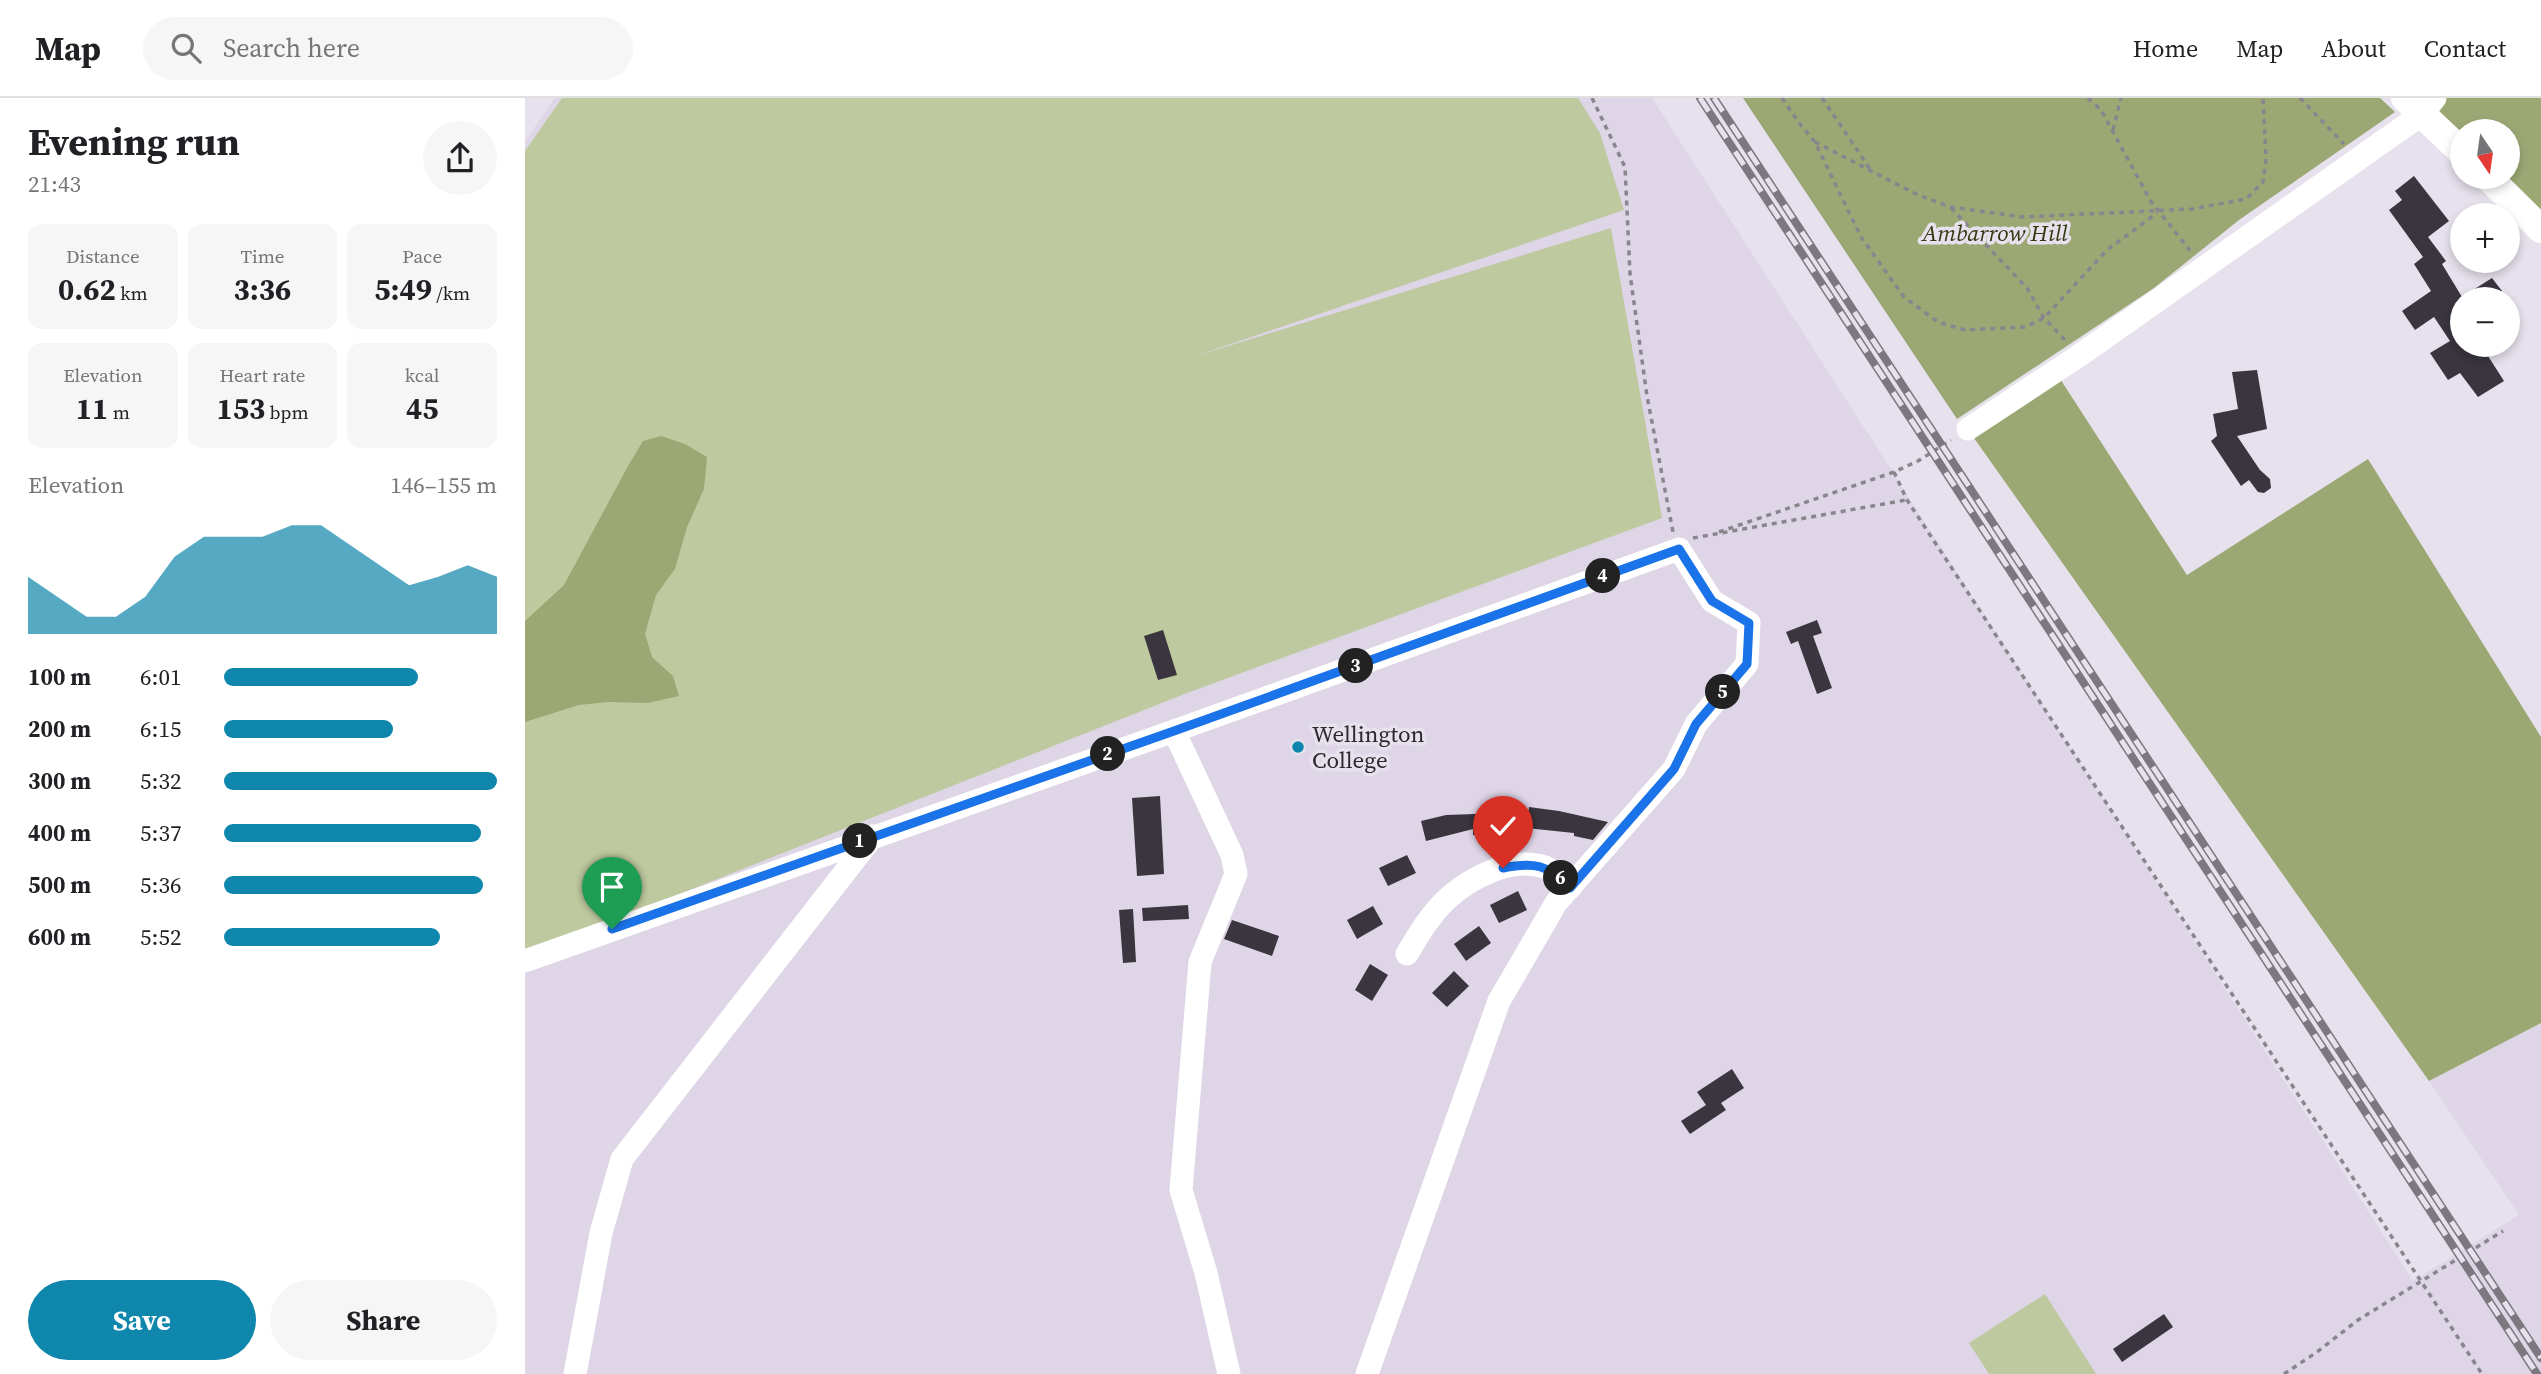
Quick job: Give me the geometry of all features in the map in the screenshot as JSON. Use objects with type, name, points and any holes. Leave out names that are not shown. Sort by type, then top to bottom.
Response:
[{"type":"main road","points":[[2421,103],[2450,138]]},
{"type":"main road","points":[[2501,189],[2540,226]]},
{"type":"lane","points":[[1968,429],[2080,355],[2357,160],[2421,103]]},
{"type":"lane","points":[[525,961],[1679,549],[1712,601],[1749,623],[1747,664],[1696,724],[1674,769],[1556,903],[1499,1001],[1367,1374]]},
{"type":"lane","points":[[1174,731],[1232,855],[1236,874],[1200,962],[1181,1189],[1206,1273],[1229,1374]]},
{"type":"lane","points":[[575,1374],[601,1233],[622,1158],[873,836]]},
{"type":"lane","points":[[1407,954],[1432,915],[1453,895],[1491,872],[1518,865],[1534,865],[1557,874],[1570,888]]},
{"type":"path","points":[[1592,98],[1625,167],[1630,274],[1647,396],[1674,538]]},
{"type":"path","points":[[1782,98],[1815,142],[1861,237],[1904,297],[1938,322],[1965,330],[2025,327],[2044,318],[2107,250],[2159,212]]},
{"type":"path","points":[[1822,98],[1872,171]]},
{"type":"path","points":[[2088,98],[2101,110],[2150,200],[2204,267]]},
{"type":"path","points":[[2113,132],[2122,98]]},
{"type":"path","points":[[1815,142],[1916,194],[1950,207],[2023,216],[2192,209],[2246,200],[2263,182],[2266,159],[2263,98]]},
{"type":"path","points":[[2300,98],[2357,160]]},
{"type":"path","points":[[1950,207],[2027,288],[2044,318],[2080,355]]},
{"type":"path","points":[[1705,537],[1894,472],[1919,461],[1968,429]]},
{"type":"path","points":[[1894,472],[1906,500],[2482,1374]]},
{"type":"path","points":[[1685,538],[1705,537],[1906,500]]},
{"type":"path","points":[[2284,1374],[2358,1320],[2503,1231]]},
{"type":"shaded area","name":"Wellington College","points":[[555,98],[1652,98],[2413,1281],[2519,1215],[2429,1081],[2541,1023],[2541,1374],[525,1374],[525,141]]},
{"type":"green space","points":[[562,98],[1578,98],[1600,133],[1624,210],[1196,356],[1611,228],[1662,518],[1187,693],[525,955],[525,151]]},
{"type":"green space","name":"Ambarrow Hill","points":[[1743,98],[2380,98],[2395,112],[2239,220],[2154,288],[1957,419]]},
{"type":"green space","points":[[2405,98],[2541,98],[2541,224],[2502,189],[2520,189],[2520,119],[2450,119],[2450,141]]},
{"type":"green space","points":[[2055,371],[2187,575],[2368,459],[2541,737],[2541,1023],[2429,1081],[1969,431]]},
{"type":"green space","points":[[661,436],[685,444],[707,457],[704,489],[687,527],[675,569],[656,595],[645,634],[652,657],[673,676],[679,696],[648,703],[608,702],[579,705],[525,722],[525,621],[564,585],[643,441]]},
{"type":"green space","points":[[2045,1294],[2096,1374],[1989,1374],[1969,1343]]},
{"type":"building","points":[[2414,176],[2449,221],[2428,237],[2446,261],[2442,264],[2456,287],[2450,287],[2450,341],[2434,317],[2415,330],[2402,311],[2431,291],[2414,264],[2423,257],[2389,210],[2402,200],[2395,191]]},
{"type":"building","points":[[2492,278],[2499,287],[2478,287]]},
{"type":"building","points":[[2450,341],[2450,357],[2489,357],[2504,381],[2478,397],[2460,373],[2448,380],[2430,353]]},
{"type":"building","points":[[2257,370],[2267,429],[2237,436],[2260,470],[2270,479],[2271,488],[2264,493],[2258,492],[2249,480],[2241,486],[2211,441],[2217,436],[2213,414],[2238,409],[2232,372]]},
{"type":"building","points":[[1817,620],[1822,633],[1813,636],[1832,688],[1817,694],[1798,641],[1791,644],[1786,632]]},
{"type":"building","points":[[1163,630],[1177,675],[1158,680],[1144,636]]},
{"type":"building","points":[[1160,796],[1164,874],[1137,876],[1132,798]]},
{"type":"building","points":[[1529,807],[1608,822],[1593,840],[1574,836],[1574,833],[1526,828]]},
{"type":"building","points":[[1503,813],[1503,834],[1473,835],[1473,829],[1426,841],[1421,821],[1446,815]]},
{"type":"building","points":[[1407,855],[1416,873],[1388,886],[1379,868]]},
{"type":"building","points":[[1518,891],[1527,910],[1499,923],[1490,905]]},
{"type":"building","points":[[1188,905],[1189,919],[1143,921],[1142,908]]},
{"type":"building","points":[[1373,906],[1383,924],[1357,939],[1347,920]]},
{"type":"building","points":[[1133,909],[1136,962],[1123,963],[1119,910]]},
{"type":"building","points":[[1232,920],[1279,936],[1272,956],[1224,939]]},
{"type":"building","points":[[1479,926],[1491,943],[1466,961],[1454,944]]},
{"type":"building","points":[[1370,964],[1388,975],[1372,1001],[1355,990]]},
{"type":"building","points":[[1454,971],[1469,986],[1447,1007],[1432,993]]},
{"type":"building","points":[[1732,1069],[1744,1088],[1721,1103],[1726,1110],[1690,1134],[1681,1121],[1706,1105],[1697,1092]]},
{"type":"building","points":[[2164,1314],[2173,1327],[2122,1362],[2113,1349]]},
{"type":"railway","points":[[1700,98],[2537,1374]]},
{"type":"railway","points":[[1714,98],[2541,1358]]},
{"type":"place","name":"Wellington College","points":[[1298,747]]},
{"type":"route","points":[[612,929],[1679,549],[1712,601],[1749,623],[1747,664],[1696,724],[1674,769],[1570,888],[1547,868],[1534,865],[1503,868]]}]
